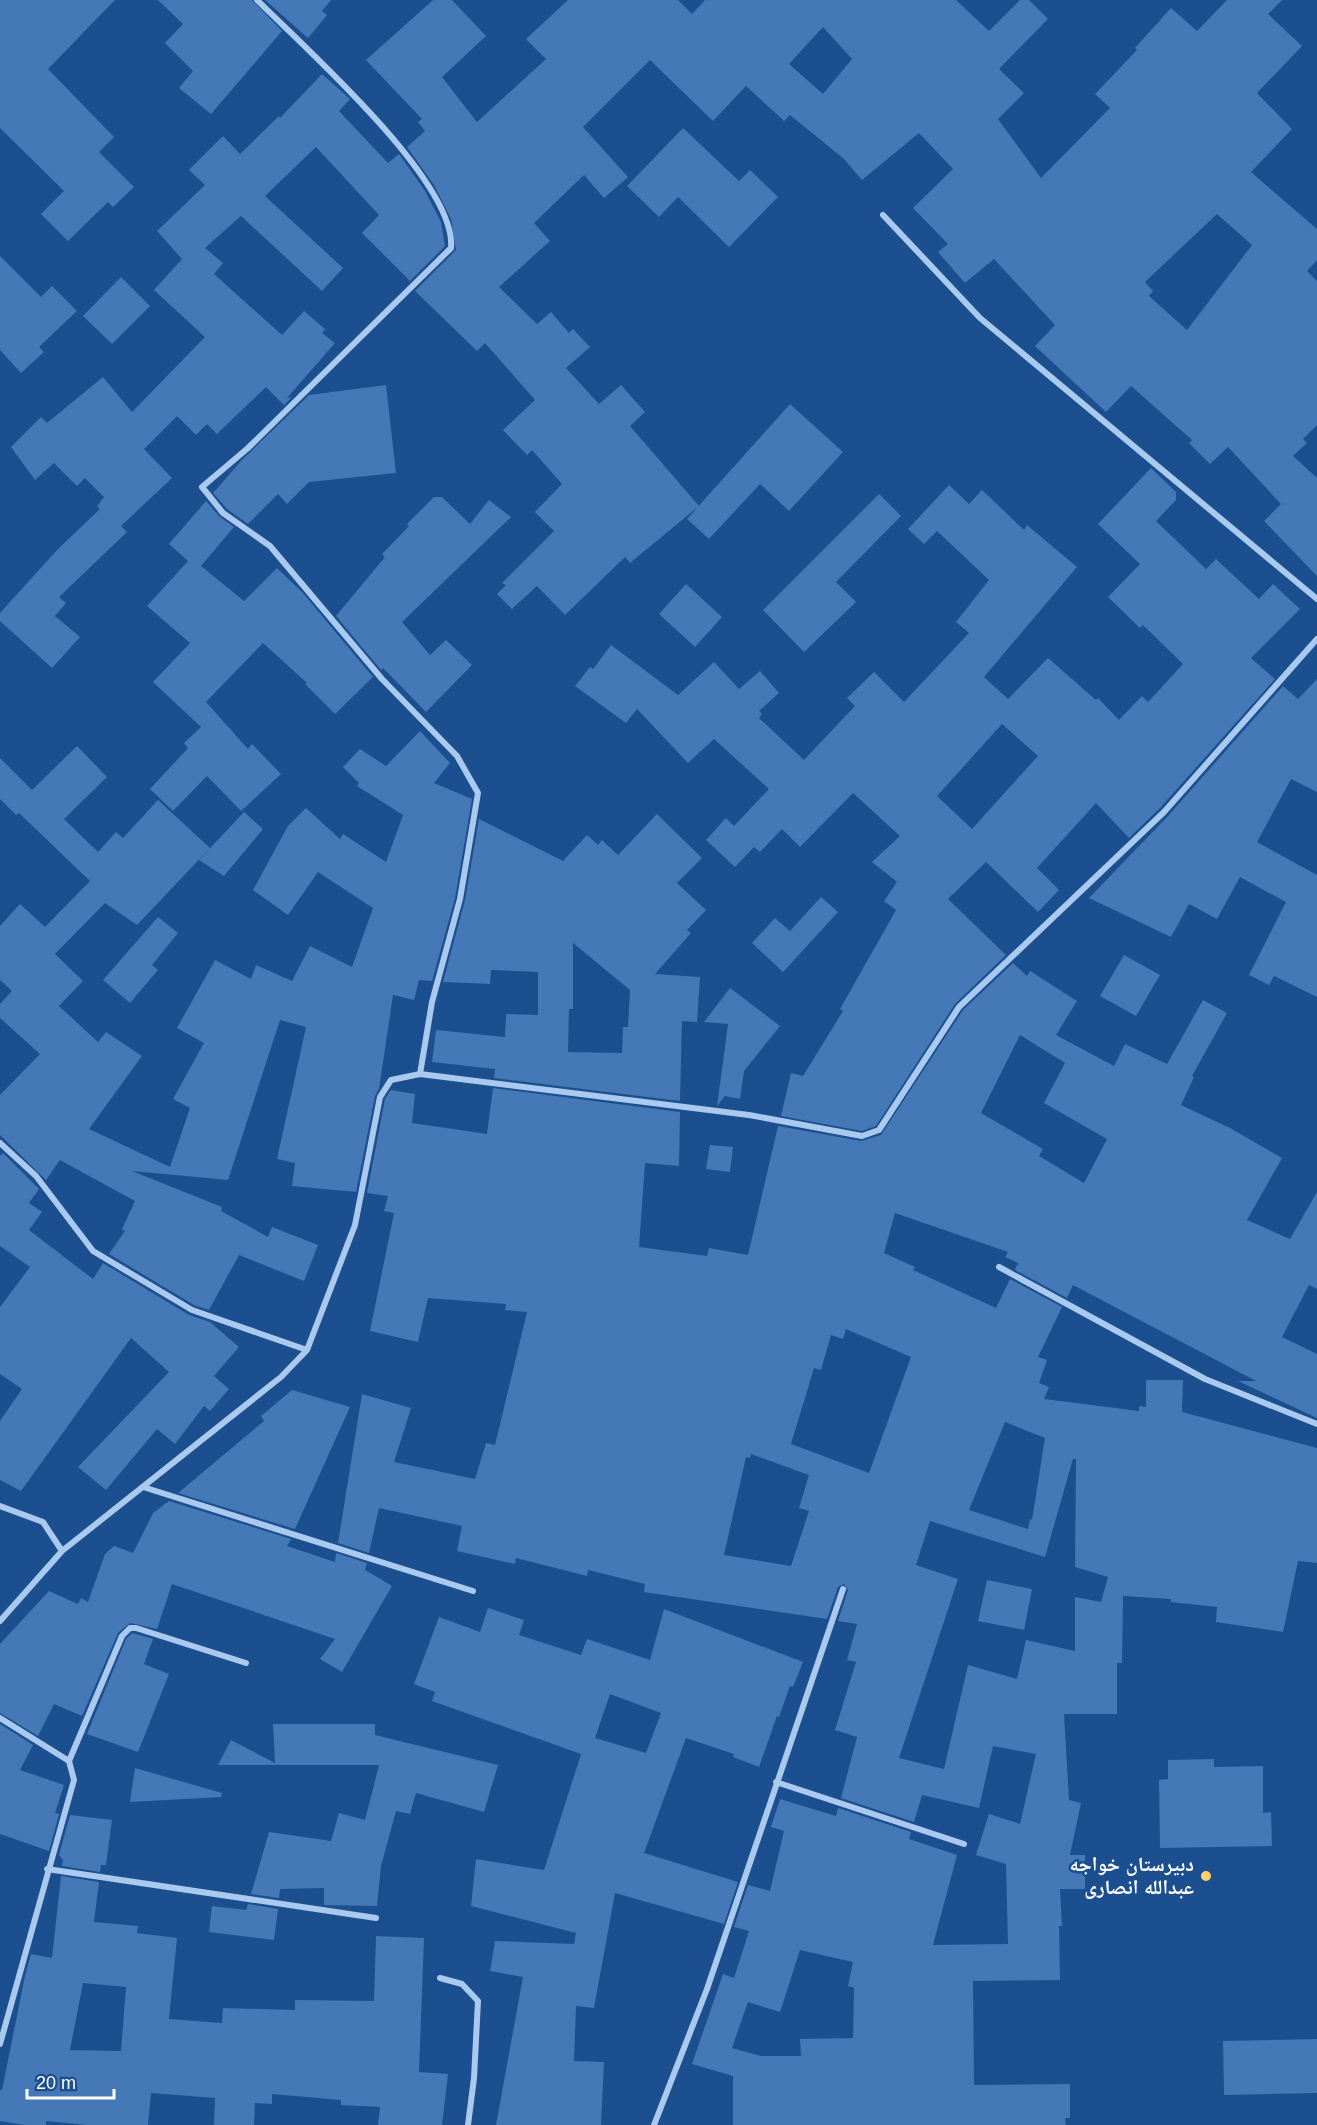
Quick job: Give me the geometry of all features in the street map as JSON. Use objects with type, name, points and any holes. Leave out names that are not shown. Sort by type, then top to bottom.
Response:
[{"type":"street","points":[[257,0],[389,134],[438,200],[452,238],[452,248],[248,448],[202,487],[223,513],[270,546],[382,679],[457,756],[478,793],[460,899],[432,1002],[420,1074]]},
{"type":"street","points":[[883,215],[980,318],[1317,599]]},
{"type":"street","points":[[0,1621],[62,1551],[281,1377],[307,1350],[355,1225],[380,1097],[392,1080],[420,1074],[749,1115],[862,1136],[879,1130],[959,1006],[1164,812],[1317,639]]},
{"type":"street","points":[[0,1143],[36,1176],[93,1251],[192,1310],[307,1350]]},
{"type":"street","points":[[999,1267],[1205,1379],[1317,1424]]},
{"type":"street","points":[[143,1487],[473,1591]]},
{"type":"street","points":[[0,1506],[43,1522],[62,1551]]},
{"type":"street","points":[[654,2125],[707,1989],[843,1589]]},
{"type":"street","points":[[0,2044],[47,1869],[74,1780],[69,1761],[122,1636],[130,1628],[136,1628],[246,1663]]},
{"type":"street","points":[[0,1718],[69,1761]]},
{"type":"street","points":[[776,1782],[964,1844]]},
{"type":"street","points":[[47,1869],[376,1918]]},
{"type":"street","points":[[440,1978],[462,1984],[478,2001],[474,2078],[468,2125]]},
{"type":"building","points":[[0,0],[115,0],[48,69],[114,137],[99,152],[134,187],[113,207],[108,202],[68,241],[41,214],[64,191],[0,128]]},
{"type":"building","points":[[158,0],[252,0],[282,31],[211,114],[179,88],[193,71],[165,43],[183,24]]},
{"type":"building","points":[[265,0],[331,0],[322,11],[327,15],[308,38]]},
{"type":"building","points":[[433,0],[452,0],[486,36],[442,77],[477,122],[546,59],[526,39],[568,0],[678,0],[692,14],[705,0],[956,0],[989,31],[1020,0],[1029,0],[1048,19],[999,69],[1024,93],[998,119],[1041,178],[1110,108],[1095,94],[1137,50],[1135,48],[1171,8],[1197,31],[1227,0],[1282,0],[1268,14],[1302,46],[1257,93],[1292,129],[1251,172],[1317,229],[1317,260],[1307,271],[1317,281],[1317,425],[1303,439],[1307,443],[1293,456],[1317,478],[1317,576],[1264,521],[1281,504],[1228,447],[1210,464],[1189,443],[1192,440],[1131,386],[1106,412],[1035,346],[1055,325],[994,259],[965,283],[938,252],[948,244],[913,208],[953,169],[919,133],[862,180],[844,159],[790,115],[784,121],[746,86],[713,121],[650,60],[583,127],[628,177],[604,198],[584,175],[534,223],[550,241],[499,287],[537,324],[551,312],[569,333],[573,329],[590,347],[566,368],[599,404],[621,385],[645,412],[630,426],[699,506],[630,563],[625,557],[565,615],[537,586],[512,609],[497,594],[506,585],[502,583],[554,531],[535,512],[562,484],[532,450],[527,455],[503,430],[535,400],[485,343],[477,351],[415,291],[456,250],[451,219],[434,185],[407,147],[425,131],[418,122],[422,119],[366,60]],"holes":[[[823,27],[852,59],[823,94],[789,64]],[[1217,214],[1252,245],[1187,330],[1149,296],[1153,291],[1145,282]]]},
{"type":"building","points":[[322,74],[350,99],[339,111],[388,163],[399,154],[425,191],[441,222],[445,246],[410,281],[362,233],[379,215],[316,147],[265,196],[343,268],[322,291],[241,216],[205,248],[223,263],[214,274],[282,335],[304,311],[325,329],[322,333],[335,343],[287,398],[292,397],[284,405],[266,387],[217,434],[207,424],[196,435],[177,416],[144,449],[172,478],[121,526],[127,532],[59,597],[66,603],[55,616],[80,637],[52,668],[0,621],[0,613],[58,549],[100,509],[97,506],[104,497],[85,478],[77,486],[54,463],[35,480],[11,447],[41,417],[47,423],[103,377],[132,412],[205,337],[154,290],[182,259],[157,231],[205,185],[189,170],[223,136],[240,154],[279,116],[280,118]]},
{"type":"building","points":[[683,128],[739,181],[750,170],[778,197],[729,247],[678,197],[659,217],[627,186]]},
{"type":"building","points":[[0,256],[41,297],[52,286],[77,311],[39,347],[44,352],[21,373],[0,350]]},
{"type":"building","points":[[121,277],[150,306],[112,344],[83,316]]},
{"type":"building","points":[[386,385],[396,473],[309,482],[287,504],[278,494],[248,524],[227,509],[213,493],[242,460],[309,395]]},
{"type":"building","points":[[790,404],[843,452],[789,511],[760,484],[709,539],[687,519]]},
{"type":"building","points":[[1151,468],[1176,492],[1176,500],[1156,521],[1206,569],[1216,559],[1259,599],[1273,584],[1300,609],[1251,658],[1275,679],[1160,808],[1129,838],[1096,803],[1037,868],[1059,890],[1038,912],[986,862],[948,899],[1006,955],[955,1004],[876,1126],[862,1131],[781,1116],[791,1073],[803,1076],[843,1011],[840,1009],[896,910],[884,901],[897,882],[872,862],[900,836],[853,793],[800,847],[782,829],[760,852],[754,847],[735,867],[706,840],[726,818],[734,826],[769,789],[714,739],[688,763],[637,709],[626,723],[575,686],[590,667],[593,669],[611,645],[678,695],[714,662],[739,689],[760,671],[779,693],[759,711],[762,714],[759,718],[804,760],[855,706],[847,698],[874,672],[904,702],[969,633],[956,622],[989,580],[937,531],[924,544],[908,529],[949,485],[969,504],[982,490],[1024,530],[1027,525],[1077,567],[984,677],[1008,699],[1048,658],[1096,700],[1098,698],[1119,720],[1142,696],[1148,702],[1183,664],[1143,625],[1140,628],[1108,597],[1140,564],[1098,524]],"holes":[[[1002,724],[1038,756],[972,829],[937,796]]]},
{"type":"building","points":[[879,494],[901,516],[836,582],[856,602],[804,652],[763,610]]},
{"type":"building","points":[[434,497],[442,497],[470,524],[489,500],[511,517],[402,622],[430,655],[446,640],[472,665],[426,712],[383,668],[381,670],[336,616],[385,557],[382,554]]},
{"type":"building","points":[[206,501],[220,517],[234,527],[201,566],[244,601],[277,568],[302,592],[373,677],[335,714],[305,684],[307,683],[263,643],[206,702],[248,749],[252,744],[281,774],[241,811],[207,776],[173,811],[150,789],[188,748],[184,743],[201,727],[153,682],[190,643],[147,606],[188,561],[169,544]]},
{"type":"building","points":[[686,584],[722,617],[695,647],[659,614]]},
{"type":"building","points":[[1317,679],[1317,792],[1291,779],[1257,842],[1317,875],[1317,997],[1274,976],[1269,985],[1249,975],[1286,902],[1240,877],[1217,919],[1189,904],[1171,937],[1089,898],[1168,816],[1283,686],[1298,699]]},
{"type":"building","points":[[420,731],[450,763],[434,783],[472,799],[455,898],[432,981],[419,980],[414,1000],[393,995],[379,1089],[375,1096],[356,1192],[292,1186],[295,1163],[277,1159],[306,1027],[280,1020],[228,1180],[132,1171],[222,1207],[221,1211],[268,1237],[272,1227],[318,1245],[304,1281],[239,1255],[209,1310],[194,1305],[109,1254],[125,1231],[122,1229],[135,1201],[60,1160],[46,1180],[0,1135],[0,1095],[40,1054],[0,1018],[0,1004],[12,991],[0,980],[0,926],[20,904],[45,927],[90,881],[19,813],[16,815],[0,799],[0,758],[32,790],[77,746],[107,777],[64,819],[98,852],[116,832],[123,838],[158,800],[210,848],[137,925],[105,903],[55,954],[83,981],[59,1006],[98,1042],[106,1032],[142,1056],[89,1129],[170,1167],[190,1108],[173,1099],[204,1043],[177,1028],[215,960],[251,979],[256,965],[292,981],[310,946],[352,967],[373,908],[318,872],[288,915],[253,890],[288,826],[306,808],[340,839],[343,834],[386,862],[403,815],[357,786],[359,783],[343,767],[360,749],[386,766]]},
{"type":"building","points":[[244,812],[263,829],[224,876],[199,860]]},
{"type":"building","points":[[657,814],[702,858],[677,883],[706,910],[687,930],[691,933],[655,974],[700,977],[697,1022],[682,1021],[680,1101],[494,1078],[495,1069],[432,1062],[436,1030],[505,1037],[506,1014],[538,1015],[538,972],[491,970],[490,984],[443,982],[465,900],[479,819],[563,861],[587,835],[598,845],[602,840],[618,855]],"holes":[[[573,943],[630,990],[628,1027],[623,1027],[622,1053],[568,1052],[569,1009],[573,1009]]]},
{"type":"building","points":[[821,897],[838,912],[783,972],[752,943],[775,918],[790,931]]},
{"type":"building","points":[[158,917],[178,933],[152,965],[158,970],[130,1003],[103,980]]},
{"type":"building","points":[[1124,955],[1160,975],[1136,1016],[1100,996]]},
{"type":"building","points":[[1013,963],[1027,976],[1030,971],[1077,1001],[1056,1035],[1114,1066],[1125,1044],[1167,1064],[1203,1000],[1227,1013],[1192,1076],[1194,1077],[1181,1105],[1230,1128],[1282,1158],[1247,1220],[1290,1239],[1317,1192],[1317,1289],[1309,1285],[1282,1337],[1317,1354],[1317,1418],[1238,1381],[1256,1381],[1073,1285],[1067,1298],[1015,1270],[1018,1263],[1005,1257],[1008,1252],[895,1213],[884,1253],[915,1267],[913,1270],[996,1308],[1010,1279],[1062,1307],[1038,1357],[1047,1360],[1039,1383],[1049,1387],[1044,1399],[1139,1411],[1139,1406],[1146,1407],[1146,1380],[1183,1380],[1182,1412],[1317,1448],[1317,1563],[1298,1561],[1283,1632],[1216,1622],[1217,1607],[1171,1602],[1171,1599],[1123,1596],[1122,1663],[1117,1663],[1117,1714],[1064,1714],[1069,1800],[1081,1803],[1070,1855],[1085,1855],[1085,1889],[1060,1889],[1062,1926],[1059,1926],[1060,1980],[973,1981],[974,2085],[1070,2084],[1070,2118],[1065,2118],[1066,2125],[733,2125],[733,2076],[692,2064],[723,1974],[734,1978],[749,1931],[734,1927],[748,1885],[770,1891],[784,1831],[771,1827],[780,1799],[836,1816],[838,1808],[911,1832],[909,1839],[957,1855],[933,1945],[1008,1944],[1006,1864],[976,1855],[989,1814],[1020,1824],[1036,1754],[993,1746],[979,1808],[922,1795],[914,1822],[841,1798],[857,1737],[835,1730],[856,1662],[847,1660],[857,1624],[838,1621],[848,1590],[844,1584],[838,1587],[827,1619],[644,1592],[645,1584],[588,1570],[587,1576],[516,1558],[515,1564],[457,1551],[462,1526],[379,1508],[369,1553],[338,1543],[362,1394],[411,1408],[394,1462],[475,1479],[486,1443],[495,1445],[527,1312],[505,1310],[506,1304],[428,1298],[418,1342],[370,1331],[394,1213],[384,1211],[388,1196],[367,1193],[385,1099],[391,1090],[415,1094],[412,1123],[487,1134],[493,1088],[680,1112],[679,1166],[645,1163],[639,1247],[707,1256],[709,1248],[748,1255],[778,1126],[861,1141],[881,1135],[963,1010]],"holes":[[[1020,1035],[1065,1063],[1044,1103],[1107,1139],[1084,1183],[1039,1156],[1043,1149],[981,1113]],[[846,1329],[911,1357],[869,1473],[791,1444],[814,1368],[821,1370],[831,1335],[843,1339]],[[1005,1422],[1045,1438],[1032,1520],[1030,1519],[1028,1529],[969,1510]],[[751,1454],[809,1475],[799,1508],[809,1511],[791,1566],[724,1555],[746,1457],[750,1458]],[[1073,1459],[1076,1459],[1075,1567],[1108,1577],[1101,1602],[1075,1597],[1075,1651],[1026,1640],[1017,1679],[968,1665],[944,1769],[899,1758],[958,1579],[916,1565],[930,1521],[1045,1557]],[[800,1950],[853,1962],[848,1986],[854,1988],[853,2038],[800,2039],[801,2056],[761,2056],[732,2048],[748,2002],[780,2012]]]},
{"type":"building","points":[[730,988],[780,1026],[744,1071],[740,1099],[725,1096],[717,1106],[728,1024],[704,1022]]},
{"type":"building","points":[[710,1145],[733,1147],[730,1172],[706,1169]]},
{"type":"building","points":[[3,1153],[39,1189],[29,1203],[42,1212],[29,1230],[93,1279],[103,1263],[189,1315],[210,1322],[239,1347],[214,1376],[229,1389],[210,1411],[204,1406],[175,1444],[157,1429],[106,1490],[78,1467],[169,1372],[131,1338],[21,1491],[0,1480],[0,1421],[22,1389],[0,1374],[0,1307],[30,1267],[0,1246],[0,1156]]},
{"type":"building","points":[[292,1390],[350,1407],[295,1529],[178,1493],[264,1421],[261,1416]]},
{"type":"building","points":[[169,1501],[291,1539],[287,1546],[335,1562],[336,1553],[367,1563],[365,1570],[392,1586],[342,1672],[320,1659],[335,1639],[172,1584],[157,1629],[130,1623],[118,1633],[82,1716],[54,1704],[38,1736],[0,1713],[0,1644],[49,1591],[78,1604],[81,1598],[88,1602],[105,1554],[114,1546],[133,1553],[153,1513]]},
{"type":"building","points":[[987,1580],[1032,1589],[1024,1630],[978,1621]]},
{"type":"building","points":[[488,1608],[524,1620],[519,1635],[581,1655],[587,1639],[650,1660],[664,1609],[803,1662],[793,1687],[790,1686],[779,1717],[777,1716],[759,1767],[733,1757],[734,1754],[686,1738],[644,1853],[738,1882],[724,1924],[615,1893],[594,2008],[576,2006],[574,2061],[604,2062],[601,2125],[496,2125],[523,1977],[490,1971],[495,1941],[574,1944],[576,1933],[471,1906],[476,1859],[544,1870],[581,1754],[432,1701],[435,1692],[414,1684],[439,1617],[480,1632]],"holes":[[[610,1694],[661,1713],[646,1753],[595,1738]]]},
{"type":"building","points":[[132,1633],[153,1639],[144,1664],[169,1674],[138,1752],[87,1734],[126,1639]]},
{"type":"building","points":[[0,1724],[33,1745],[20,1770],[64,1785],[55,1813],[59,1814],[49,1851],[0,1834]]},
{"type":"building","points":[[273,1724],[375,1724],[375,1735],[498,1765],[484,1812],[416,1793],[410,1814],[396,1811],[381,1866],[377,1906],[324,1905],[324,1888],[280,1889],[279,1898],[251,1894],[269,1832],[331,1841],[339,1813],[365,1820],[379,1765],[218,1765],[231,1740],[275,1763]]},
{"type":"building","points":[[1214,1759],[1214,1767],[1263,1766],[1263,1813],[1271,1812],[1272,1846],[1160,1848],[1159,1780],[1168,1779],[1168,1760]]},
{"type":"building","points":[[135,1768],[222,1793],[221,1797],[130,1802]]},
{"type":"building","points":[[70,1815],[112,1820],[106,1865],[101,1865],[100,1872],[62,1866],[63,1860],[59,1855]]},
{"type":"building","points":[[61,1876],[99,1882],[94,1922],[138,1926],[137,1933],[177,1938],[169,2019],[222,2023],[223,2008],[295,2010],[295,2000],[374,2001],[376,1936],[424,1938],[419,2072],[448,2074],[442,2125],[378,2125],[380,2107],[341,2105],[341,2100],[272,2094],[272,2104],[255,2103],[254,2125],[214,2125],[215,2098],[151,2093],[148,2125],[87,2125],[46,2121],[46,2125],[25,2125],[0,2121],[0,2090],[2,2090],[31,1954],[52,1958]],"holes":[[[83,1983],[126,1987],[121,2051],[70,2050]]]},
{"type":"building","points":[[248,1904],[278,1909],[274,1940],[209,1932],[212,1906],[246,1910]]},
{"type":"building","points":[[1317,2039],[1317,2093],[1224,2095],[1223,2041]]},
{"type":"place","name":"دبیرستان خواجه عبدالله انصاری","points":[[1206,1876]]}]
